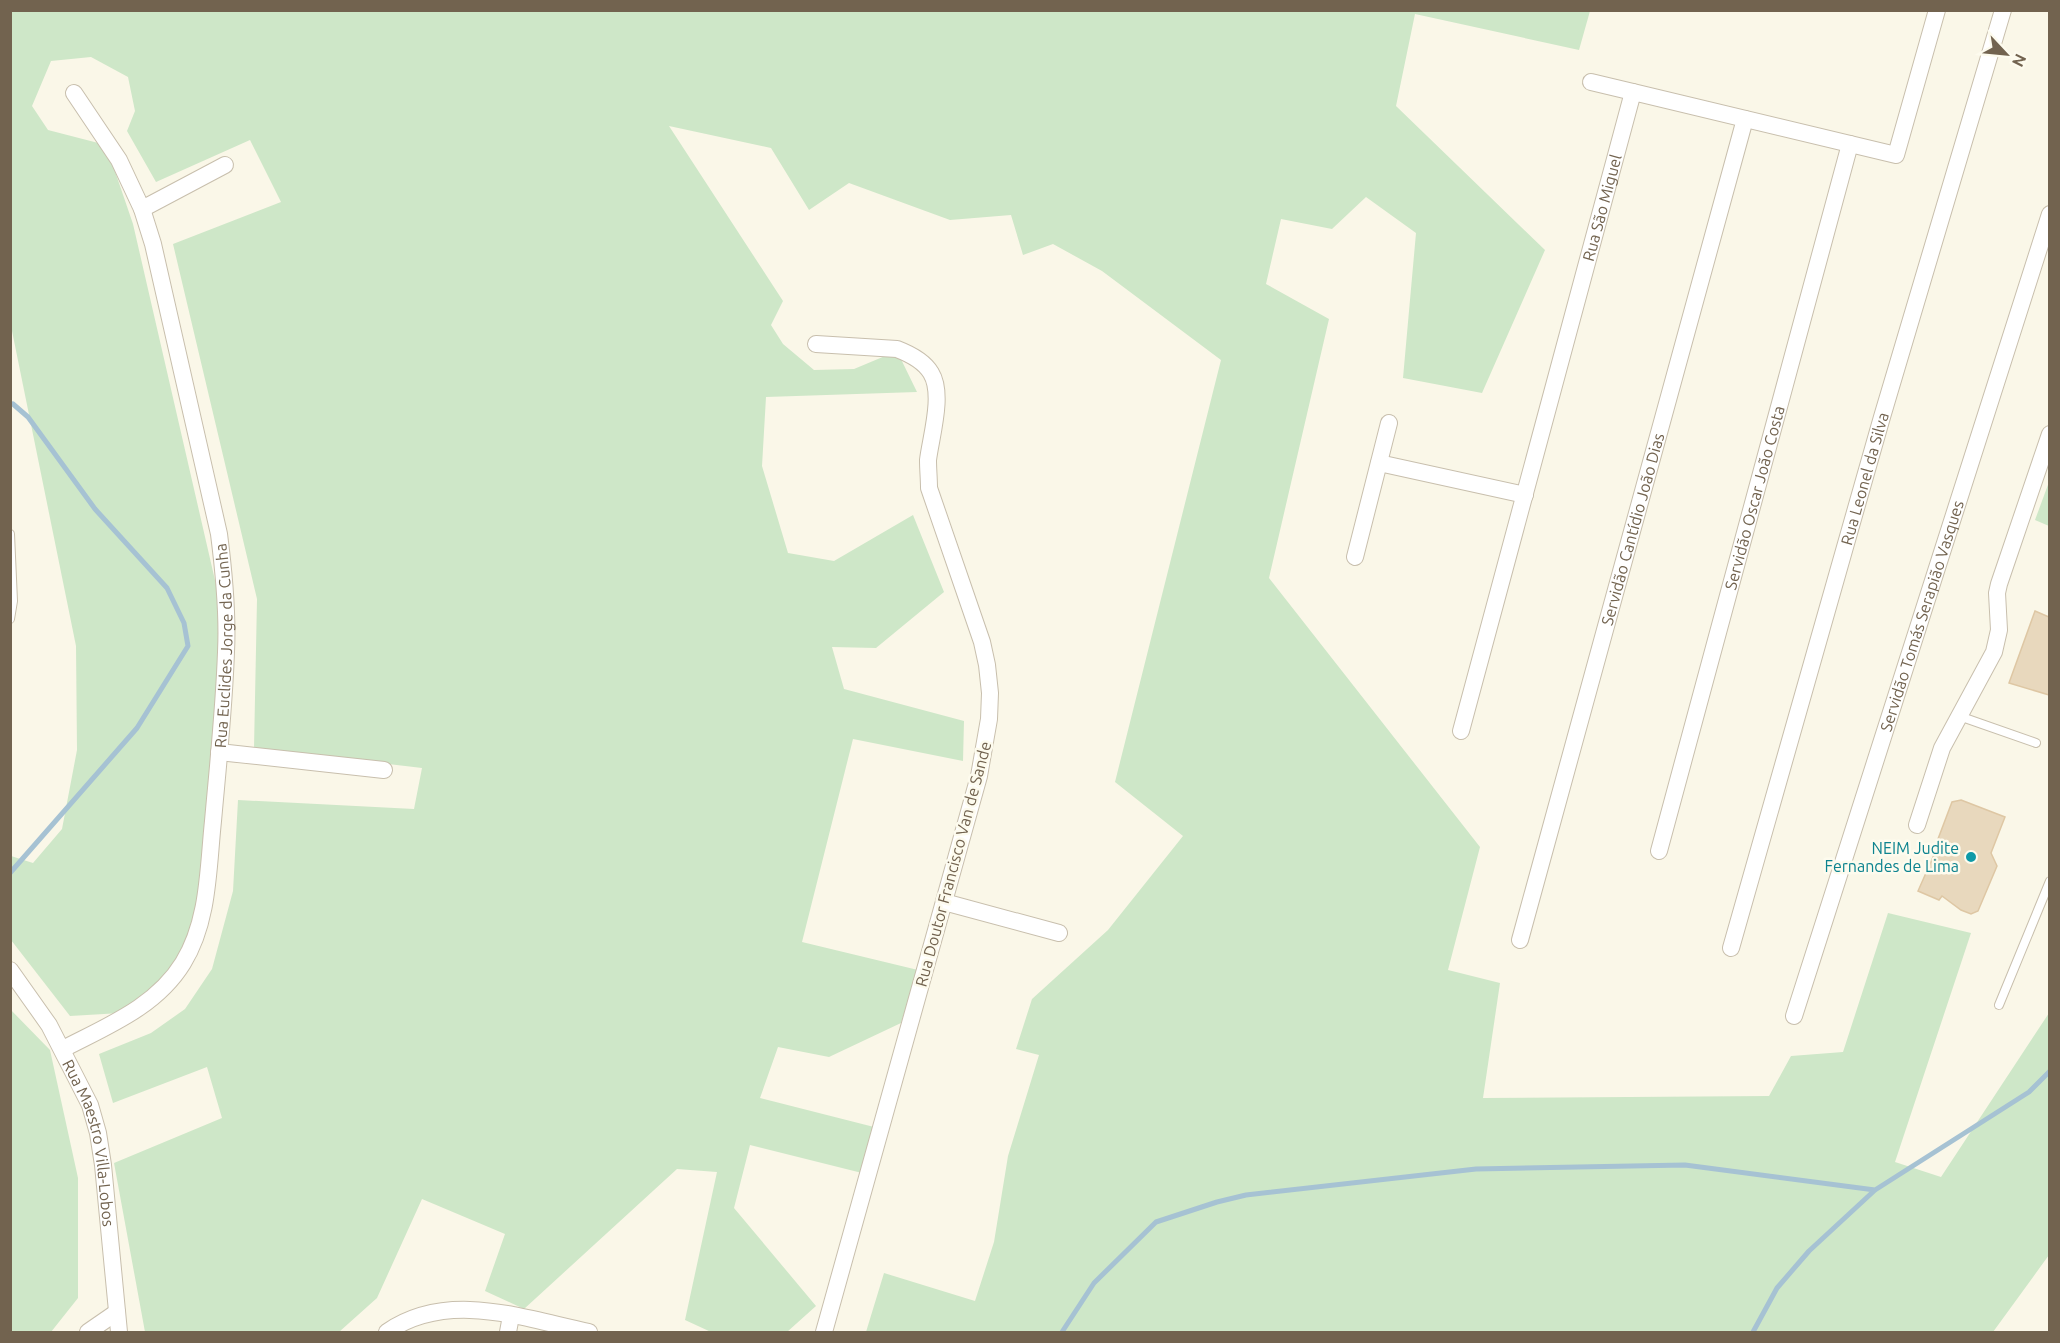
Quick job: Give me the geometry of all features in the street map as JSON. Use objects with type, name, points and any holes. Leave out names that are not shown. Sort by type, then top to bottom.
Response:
[{"type":"street","points":[[1591,82],[1896,155],[1936,10]]},
{"type":"street","name":"Rua Leonel da Silva","points":[[1731,948],[1882,417],[2003,10]]},
{"type":"street","name":"Rua São Miguel","points":[[1461,731],[1633,92]]},
{"type":"street","name":"Rua Euclides Jorge da Cunha","points":[[63,1049],[130,1014],[152,999],[183,964],[194,943],[205,899],[226,651],[224,571],[219,534],[153,244],[142,209],[119,160],[74,93]]},
{"type":"street","name":"Servidão Cantídio João Dias","points":[[1520,940],[1745,119]]},
{"type":"street","name":"Servidão Oscar João Costa","points":[[1659,851],[1850,144]]},
{"type":"street","points":[[142,209],[225,165]]},
{"type":"street","name":"Servidão Tomás Serapião Vasques","points":[[1794,1016],[2049,214]]},
{"type":"street","name":"Rua Doutor Francisco Van de Sande","points":[[816,344],[897,349],[910,354],[932,373],[936,386],[937,405],[928,462],[929,488],[982,642],[990,693],[986,747],[824,1332]]},
{"type":"street","points":[[1355,557],[1389,423]]},
{"type":"street","points":[[1917,825],[1942,748],[1998,641],[1999,584],[2049,434]]},
{"type":"street","points":[[1379,463],[1525,495]]},
{"type":"street","points":[[219,752],[384,770]]},
{"type":"street","points":[[944,902],[1059,933]]},
{"type":"street","name":"Rua Maestro Villa-Lobos","points":[[10,970],[49,1025],[90,1105],[98,1133],[119,1332]]},
{"type":"street","points":[[387,1332],[402,1322],[437,1311],[479,1310],[509,1324],[589,1332]]},
{"type":"street","points":[[88,1332],[117,1312]]},
{"type":"lane","points":[[10,534],[13,601],[10,620]]},
{"type":"lane","points":[[1959,716],[2036,743]]},
{"type":"lane","points":[[1999,1005],[2049,881]]},
{"type":"green space","points":[[11,11],[1590,11],[1579,50],[1415,14],[1396,106],[1545,250],[1482,393],[1403,378],[1416,233],[1366,197],[1332,229],[1281,219],[1266,284],[1329,319],[1269,578],[1480,847],[1448,970],[1500,983],[1483,1098],[1769,1096],[1791,1056],[1843,1052],[1888,913],[1971,933],[1895,1162],[1941,1177],[2049,1013],[2049,1255],[1993,1332],[866,1332],[884,1273],[975,1301],[994,1242],[1008,1156],[1039,1055],[1016,1049],[1032,999],[1108,930],[1183,836],[1115,782],[1221,360],[1102,271],[1053,244],[1023,255],[1011,215],[950,220],[849,183],[809,210],[771,148],[669,126],[783,301],[771,325],[783,344],[814,370],[854,369],[897,351],[917,392],[766,397],[762,466],[788,553],[834,561],[913,515],[944,592],[876,648],[832,647],[844,689],[964,721],[963,761],[853,739],[802,942],[918,970],[901,1023],[829,1057],[778,1047],[760,1098],[874,1127],[862,1173],[750,1145],[734,1208],[816,1306],[787,1332],[711,1332],[685,1320],[717,1172],[677,1169],[524,1309],[485,1291],[505,1234],[422,1199],[377,1298],[339,1332],[145,1332],[114,1163],[222,1118],[207,1067],[113,1103],[99,1054],[151,1033],[185,1009],[212,969],[233,891],[238,800],[414,809],[422,768],[254,748],[257,599],[173,244],[281,202],[250,140],[156,182],[127,131],[135,111],[128,77],[91,57],[51,61],[32,106],[48,130],[106,145],[133,224],[220,602],[217,684],[198,900],[188,942],[162,984],[121,1013],[70,1016],[11,940],[11,856],[33,863],[62,829],[77,750],[76,646],[11,326]]},
{"type":"green space","points":[[2049,482],[2049,526],[2035,520]]},
{"type":"green space","points":[[10,1009],[50,1050],[78,1178],[78,1298],[51,1332],[11,1332]]},
{"type":"building","points":[[2035,611],[2049,617],[2049,695],[2009,683]]},
{"type":"building","name":"NEIM Judite Fernandes de Lima","points":[[1961,800],[2005,817],[1991,853],[1997,866],[1978,911],[1971,914],[1961,910],[1942,896],[1939,900],[1918,891],[1937,848],[1935,847],[1952,802]]},
{"type":"waterway","points":[[10,873],[137,728],[188,646],[184,623],[167,588],[95,509],[28,417],[13,404]]},
{"type":"waterway","points":[[1753,1332],[1777,1288],[1809,1251],[1875,1190],[2029,1092],[2050,1071]]},
{"type":"waterway","points":[[1062,1332],[1094,1283],[1156,1222],[1246,1195],[1476,1169],[1685,1165],[1875,1190]]},
{"type":"place","name":"NEIM Judite Fernandes de Lima","points":[[1971,857]]}]
